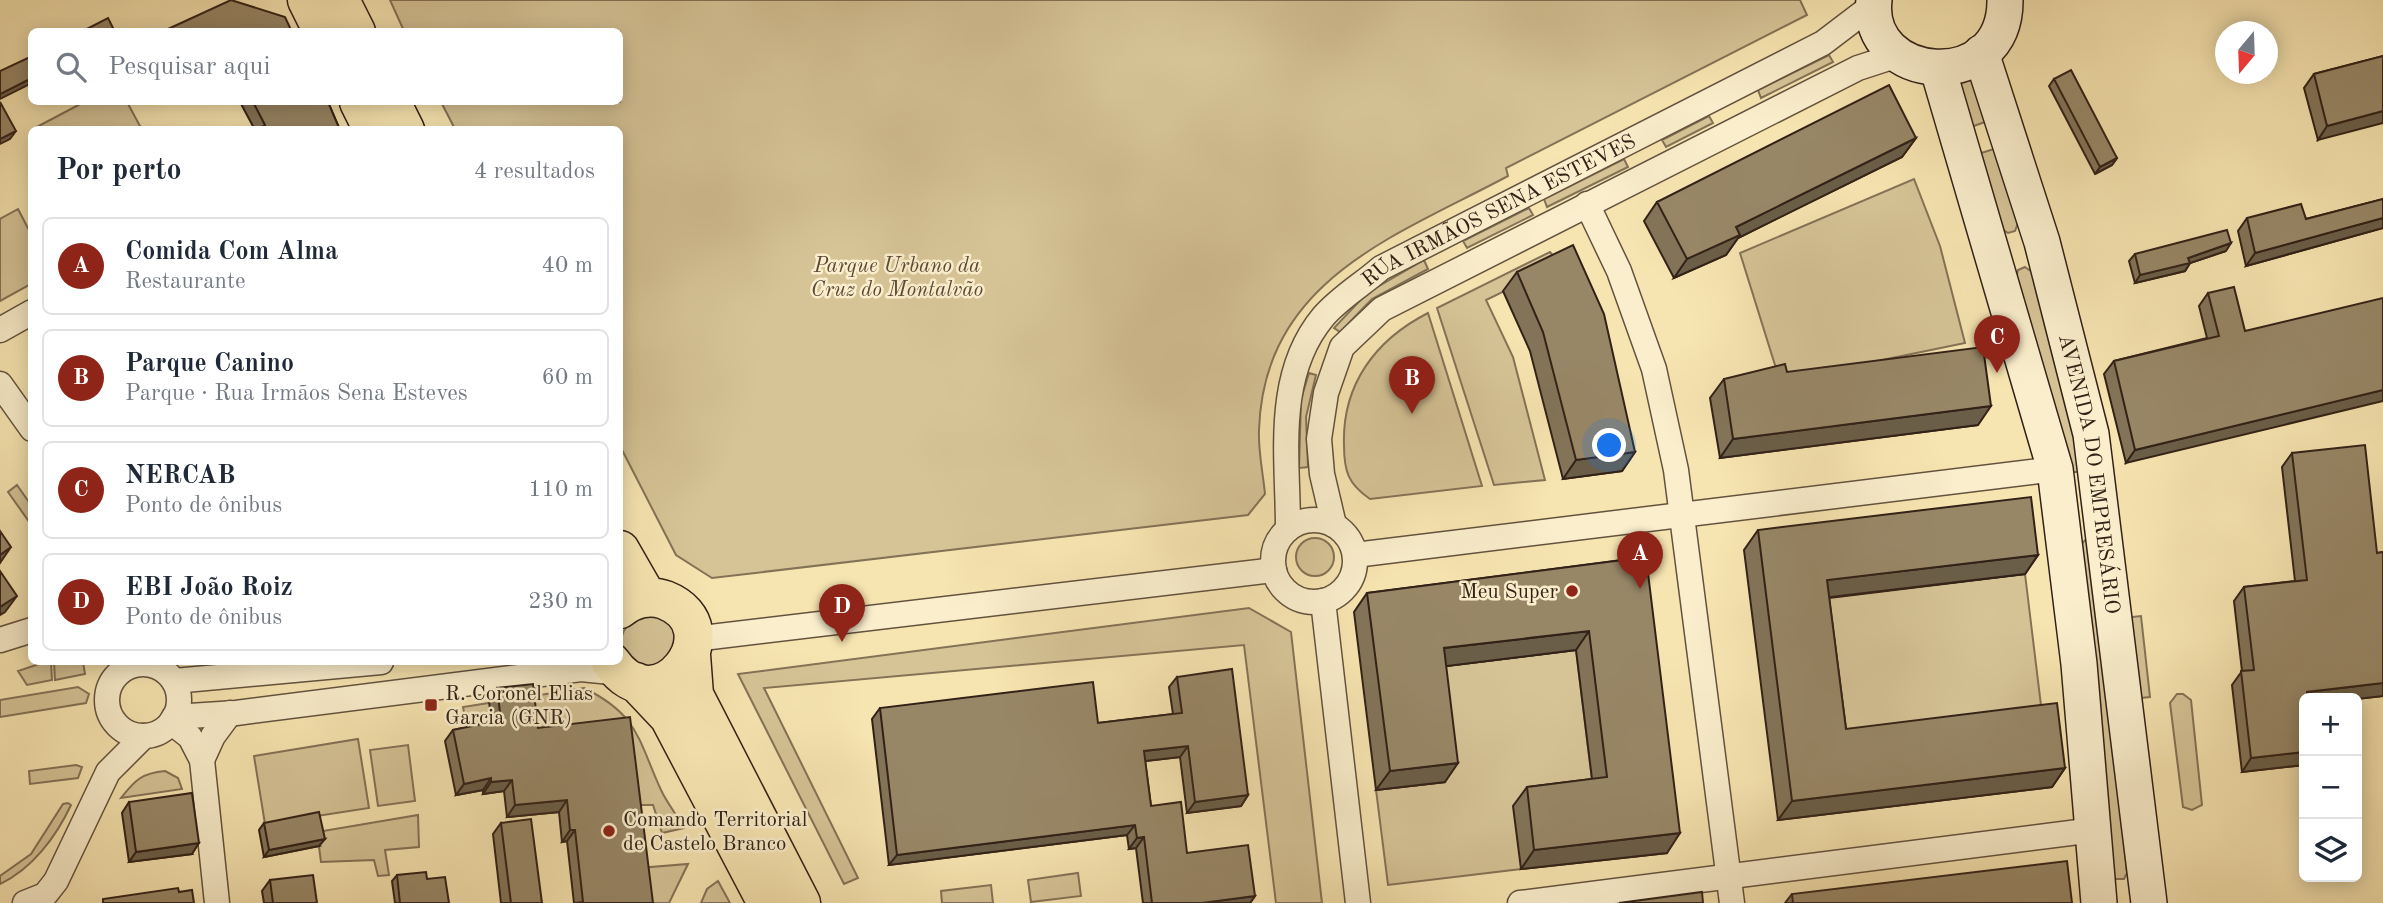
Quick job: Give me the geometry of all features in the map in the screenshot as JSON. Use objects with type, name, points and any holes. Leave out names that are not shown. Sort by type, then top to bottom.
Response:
[{"type":"main road","points":[[307,0],[321,28]]},
{"type":"main road","points":[[340,0],[354,28]]},
{"type":"main road","points":[[1873,2],[1877,27],[1898,55],[1927,68],[1938,69],[1960,64],[1981,54],[2000,29],[2004,0]]},
{"type":"main road","name":"AVENIDA DO EMPRESÁRIO","points":[[1981,54],[2042,242],[2091,434],[2148,896]]},
{"type":"main road","name":"AVENIDA DO EMPRESÁRIO","points":[[1938,69],[2055,469],[2079,664],[2099,900]]},
{"type":"main road","points":[[360,105],[371,126]]},
{"type":"main road","points":[[392,105],[403,126]]},
{"type":"main road","points":[[623,562],[633,603],[674,604],[690,625],[694,695],[801,903]]},
{"type":"main road","points":[[623,672],[663,682],[675,677],[692,647]]},
{"type":"main road","points":[[623,672],[669,717],[767,903]]},
{"type":"main road","points":[[2099,900],[2148,896]]},
{"type":"street","name":"RUA IRMÃOS SENA ESTEVES","points":[[1288,528],[1286,424],[1293,370],[1323,317],[1381,268],[1824,43],[1873,2]]},
{"type":"street","name":"RUA IRMÃOS SENA ESTEVES","points":[[1334,525],[1322,474],[1319,439],[1326,393],[1342,347],[1382,309],[1858,68],[1898,55]]},
{"type":"street","points":[[1587,204],[1619,271],[1654,369],[1682,513],[1732,903]]},
{"type":"street","points":[[0,330],[28,314]]},
{"type":"street","points":[[0,384],[28,423]]},
{"type":"street","points":[[1355,555],[2055,469]]},
{"type":"street","points":[[1311,520],[1334,525],[1345,534],[1355,555],[1353,574],[1336,596],[1323,601],[1297,598],[1278,582],[1274,570],[1275,547],[1288,528],[1311,520]]},
{"type":"street","points":[[692,647],[1274,570]]},
{"type":"street","points":[[1323,601],[1358,903]]},
{"type":"street","points":[[0,640],[28,632]]},
{"type":"street","points":[[108,772],[160,728],[179,693],[167,672],[152,665]]},
{"type":"street","points":[[174,681],[347,665]]},
{"type":"street","points":[[39,900],[56,881],[108,772],[110,715],[107,698],[115,669]]},
{"type":"street","points":[[110,715],[121,728],[160,728],[230,713],[581,669],[623,672]]},
{"type":"street","points":[[203,768],[213,736],[230,713]]},
{"type":"street","points":[[160,728],[190,737],[203,768],[217,903]]},
{"type":"street","points":[[1520,903],[2094,830]]},
{"type":"green space","name":"Parque Urbano da Cruz do Montalvão","points":[[390,0],[1800,0],[1807,15],[1506,168],[1508,176],[1381,243],[1343,269],[1310,299],[1284,335],[1267,378],[1259,430],[1265,494],[1248,515],[712,578],[676,555],[623,452],[623,126],[453,126],[443,105],[623,105],[623,28],[403,28]]},
{"type":"green space","points":[[1829,55],[1833,62],[1761,98],[1758,90]]},
{"type":"green space","points":[[1973,78],[1985,122],[1971,127],[1954,84]]},
{"type":"green space","points":[[78,105],[129,105],[140,126],[39,126]]},
{"type":"green space","points":[[1709,116],[1713,123],[1666,147],[1662,140]]},
{"type":"green space","points":[[1994,149],[2018,223],[2015,231],[2008,233],[2002,229],[1978,154]]},
{"type":"green space","points":[[1624,159],[1628,167],[1547,207],[1544,199]]},
{"type":"green space","points":[[1914,179],[1940,246],[1965,343],[1780,381],[1740,253]]},
{"type":"green space","points":[[1529,208],[1533,215],[1467,248],[1463,241]]},
{"type":"green space","points":[[18,209],[28,228],[28,286],[0,301],[0,219]]},
{"type":"green space","points":[[1550,252],[1560,264],[1486,300],[1513,357],[1545,480],[1494,485],[1437,308]]},
{"type":"green space","points":[[1424,260],[1428,269],[1372,299],[1340,332],[1334,328],[1367,293]]},
{"type":"green space","points":[[2025,267],[2032,272],[2082,465],[2079,472],[2071,472],[2016,278],[2018,270]]},
{"type":"green space","points":[[1428,313],[1482,486],[1370,499],[1352,482],[1346,470],[1344,445],[1349,403],[1365,367],[1378,351],[1409,324]]},
{"type":"green space","points":[[1309,373],[1316,375],[1306,417],[1308,467],[1299,468],[1301,399]]},
{"type":"green space","points":[[17,485],[28,501],[28,520],[8,492]]},
{"type":"green space","points":[[1315,538],[1328,544],[1334,557],[1328,570],[1315,576],[1302,570],[1296,557],[1302,544]]},
{"type":"green space","points":[[2086,539],[2096,545],[2127,873],[2124,879],[2116,879],[2112,874],[2080,546]]},
{"type":"green space","points":[[2025,574],[2043,722],[1832,748],[1814,599]]},
{"type":"green space","points":[[1249,608],[1291,632],[1322,903],[1276,903],[1244,645],[764,688],[858,878],[844,884],[738,674]]},
{"type":"green space","points":[[641,614],[669,619],[680,646],[653,673],[623,654],[623,632]]},
{"type":"green space","points":[[2141,616],[2150,697],[2131,699],[2123,618]]},
{"type":"green space","points":[[1576,650],[1594,796],[1521,869],[1388,885],[1376,790],[1445,782],[1430,668]]},
{"type":"green space","points":[[36,665],[51,665],[52,680],[27,685],[18,671]]},
{"type":"green space","points":[[54,665],[84,665],[85,674],[55,680]]},
{"type":"green space","points":[[78,687],[89,694],[86,703],[0,717],[0,700]]},
{"type":"green space","points":[[584,688],[616,708],[635,730],[663,795],[684,828],[662,833],[653,805],[639,805],[470,743],[463,707]]},
{"type":"green space","points":[[2177,694],[2183,694],[2191,700],[2202,805],[2192,810],[2183,807],[2170,703]]},
{"type":"green space","points":[[358,739],[369,808],[265,824],[254,756]]},
{"type":"green space","points":[[408,745],[415,801],[378,806],[370,750]]},
{"type":"green space","points":[[76,765],[82,767],[78,778],[30,784],[29,771]]},
{"type":"green space","points":[[165,771],[178,778],[182,789],[121,798],[140,778]]},
{"type":"green space","points":[[63,804],[71,805],[65,817],[42,851],[12,878],[0,884],[0,876],[31,854]]},
{"type":"green space","points":[[418,815],[419,847],[385,850],[389,875],[378,876],[374,860],[321,862],[317,832]]},
{"type":"green space","points":[[688,864],[669,903],[643,903],[639,868]]},
{"type":"green space","points":[[1078,873],[1081,896],[1031,902],[1028,880]]},
{"type":"green space","points":[[718,881],[730,903],[701,903],[707,889]]},
{"type":"green space","points":[[991,885],[993,903],[942,903],[941,891]]},
{"type":"building","points":[[231,0],[285,17],[290,28],[170,28]]},
{"type":"building","points":[[108,18],[113,28],[89,28]]},
{"type":"building","points":[[2383,56],[2383,111],[2327,126],[2314,74]]},
{"type":"building","points":[[28,58],[28,80],[0,94],[0,71]]},
{"type":"building","points":[[2071,70],[2117,158],[2100,167],[2054,79]]},
{"type":"building","points":[[1889,85],[1916,138],[1736,227],[1740,235],[1687,259],[1657,202]]},
{"type":"building","points":[[0,102],[16,131],[0,139]]},
{"type":"building","points":[[255,105],[329,105],[338,126],[263,126]]},
{"type":"building","points":[[2383,199],[2383,218],[2255,253],[2247,218],[2301,204],[2306,219]]},
{"type":"building","points":[[2227,230],[2231,243],[2188,258],[2190,263],[2140,275],[2135,254]]},
{"type":"building","points":[[1573,245],[1604,314],[1635,452],[1576,460],[1543,332],[1517,272]]},
{"type":"building","points":[[2234,287],[2245,331],[2383,298],[2383,390],[2135,450],[2114,361],[2219,336],[2208,293]]},
{"type":"building","points":[[1983,347],[1991,406],[1733,439],[1724,379],[1785,364],[1787,372]]},
{"type":"building","points":[[2365,445],[2377,553],[2383,552],[2383,683],[2299,693],[2299,753],[2251,758],[2241,671],[2254,670],[2244,587],[2307,580],[2292,453]]},
{"type":"building","points":[[2031,497],[2038,555],[1827,580],[1846,729],[2057,703],[2065,768],[1792,801],[1758,530]]},
{"type":"building","points":[[0,531],[11,547],[0,555]]},
{"type":"building","points":[[1646,557],[1680,833],[1534,850],[1527,787],[1607,777],[1589,631],[1444,648],[1458,763],[1390,771],[1367,593]]},
{"type":"building","points":[[0,571],[17,596],[0,607]]},
{"type":"building","points":[[1232,669],[1248,795],[1195,802],[1188,746],[1144,751],[1151,806],[1181,802],[1187,853],[1248,845],[1255,896],[1202,903],[1152,903],[1144,837],[1137,838],[1135,825],[897,855],[880,708],[1093,682],[1098,723],[1182,713],[1177,677]]},
{"type":"building","name":"Comando Territorial de Castelo Branco","points":[[533,684],[538,728],[630,717],[653,903],[575,903],[583,902],[575,830],[570,830],[567,800],[515,805],[512,780],[491,782],[491,778],[464,784],[453,730],[501,720],[497,688]]},
{"type":"building","points":[[192,793],[199,843],[136,852],[129,802]]},
{"type":"building","points":[[319,812],[325,839],[269,850],[264,823]]},
{"type":"building","points":[[531,819],[542,903],[511,903],[501,823]]},
{"type":"building","points":[[2067,861],[2072,903],[1793,903],[1792,894]]},
{"type":"building","points":[[426,872],[427,879],[445,877],[449,903],[400,903],[397,875]]},
{"type":"building","points":[[313,875],[317,903],[273,903],[270,880]]},
{"type":"building","points":[[178,888],[179,892],[192,890],[194,903],[103,903],[103,899]]},
{"type":"building","points":[[1702,892],[1703,903],[1619,903]]},
{"type":"place","name":"NERCAB","points":[[1997,373]]},
{"type":"place","name":"Parque Canino","points":[[1412,414]]},
{"type":"place","name":"Comida Com Alma","points":[[1640,589]]},
{"type":"place","name":"Meu Super","points":[[1572,591]]},
{"type":"place","name":"EBI João Roiz","points":[[842,642]]},
{"type":"place","name":"R. Coronel Elias Garcia (GNR)","points":[[431,705]]},
{"type":"place","name":"Comando Territorial de Castelo Branco","points":[[609,831]]}]
